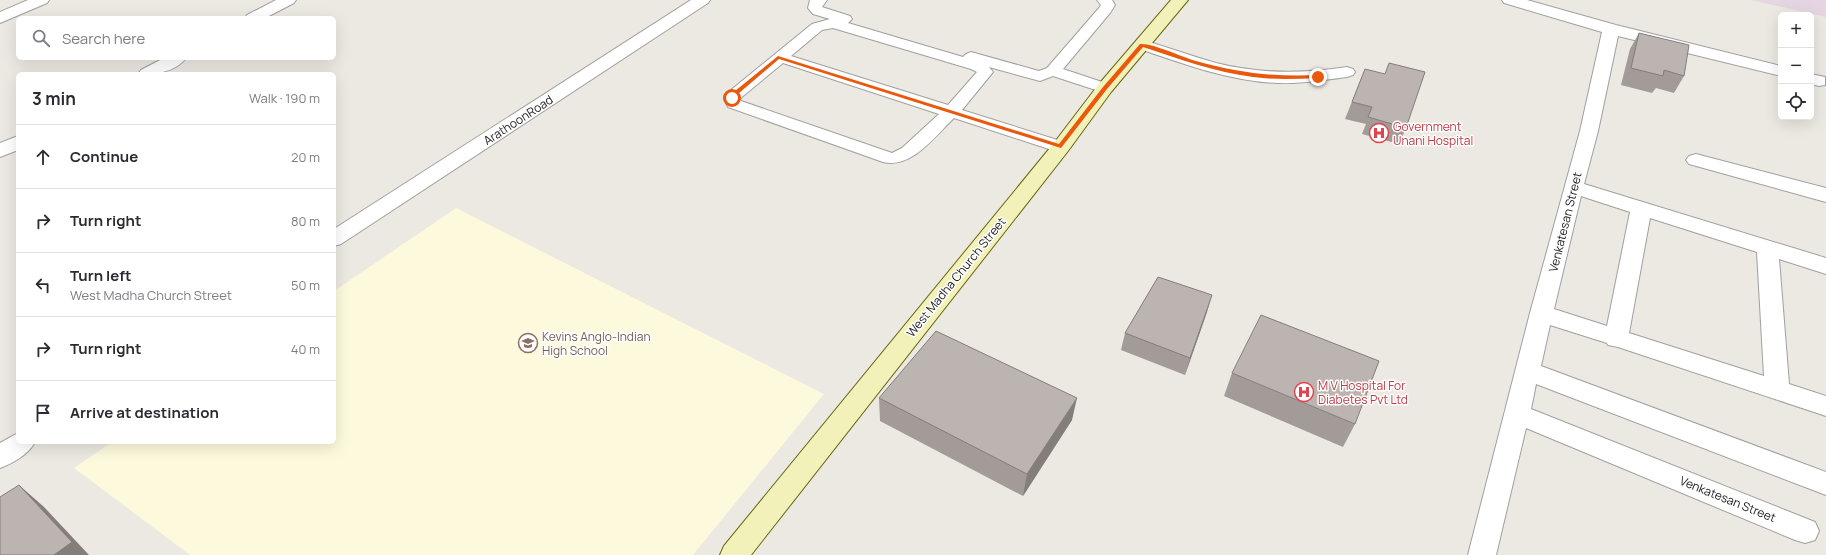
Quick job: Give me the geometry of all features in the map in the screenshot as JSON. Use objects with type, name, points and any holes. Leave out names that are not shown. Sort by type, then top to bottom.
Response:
[{"type":"main road","name":"West Madha Church Street","points":[[734,555],[1061,147],[1105,88],[1180,0]]},
{"type":"street","points":[[0,18],[41,0]]},
{"type":"street","points":[[257,16],[288,0]]},
{"type":"street","name":"ArathoonRoad","points":[[336,238],[702,0]]},
{"type":"street","points":[[1510,0],[1531,2],[1611,29],[1778,70]]},
{"type":"street","name":"Venkatesan Street","points":[[1482,555],[1573,187],[1589,131],[1611,29]]},
{"type":"street","points":[[151,72],[173,60]]},
{"type":"street","points":[[0,151],[16,143]]},
{"type":"street","points":[[1696,160],[1826,195]]},
{"type":"street","points":[[1573,187],[1826,266]]},
{"type":"street","points":[[1616,339],[1641,209]]},
{"type":"street","points":[[1766,248],[1778,389]]},
{"type":"street","points":[[1542,314],[1616,339],[1778,389],[1826,406]]},
{"type":"street","points":[[1527,371],[1826,484]]},
{"type":"street","name":"Venkatesan Street","points":[[1517,414],[1805,531]]},
{"type":"lane","points":[[820,0],[816,2],[815,8],[818,11],[1040,76],[1052,71],[1105,10],[1108,5],[1104,0]]},
{"type":"lane","points":[[834,23],[982,68],[985,72],[984,76],[951,112],[902,157],[889,158],[734,104],[732,98],[778,57],[817,27],[834,23]]},
{"type":"lane","points":[[1142,45],[1194,62],[1253,76],[1287,78],[1318,77],[1347,72]]},
{"type":"lane","points":[[778,57],[1061,147]]},
{"type":"lane","points":[[1052,71],[1105,88]]},
{"type":"shaded area","points":[[1751,0],[1826,0],[1826,17],[1814,14],[1814,12],[1804,12]]},
{"type":"shaded area","name":"Kevins Anglo-Indian High School","points":[[456,208],[824,394],[693,555],[190,555],[74,468],[109,444],[336,444],[336,290]]},
{"type":"building","points":[[1639,33],[1689,45],[1684,76],[1664,70],[1663,76],[1631,68]]},
{"type":"building","points":[[1389,63],[1425,72],[1406,128],[1368,117],[1372,107],[1352,102],[1365,69],[1385,74]]},
{"type":"building","points":[[1158,277],[1212,295],[1190,358],[1125,333]]},
{"type":"building","points":[[1261,315],[1379,361],[1355,424],[1232,373]]},
{"type":"building","points":[[936,331],[1077,398],[1027,474],[879,398]]},
{"type":"building","points":[[19,485],[72,542],[54,555],[0,555],[0,497]]},
{"type":"place","name":"Government Unani Hospital","points":[[1379,133]]},
{"type":"place","name":"Kevins Anglo-Indian High School","points":[[528,343]]},
{"type":"place","name":"M V Hospital For Diabetes Pvt Ltd","points":[[1304,392]]},
{"type":"route","points":[[732,98],[778,57],[1061,147],[1105,88],[1142,45],[1194,62],[1253,76],[1287,78],[1318,77]]}]
